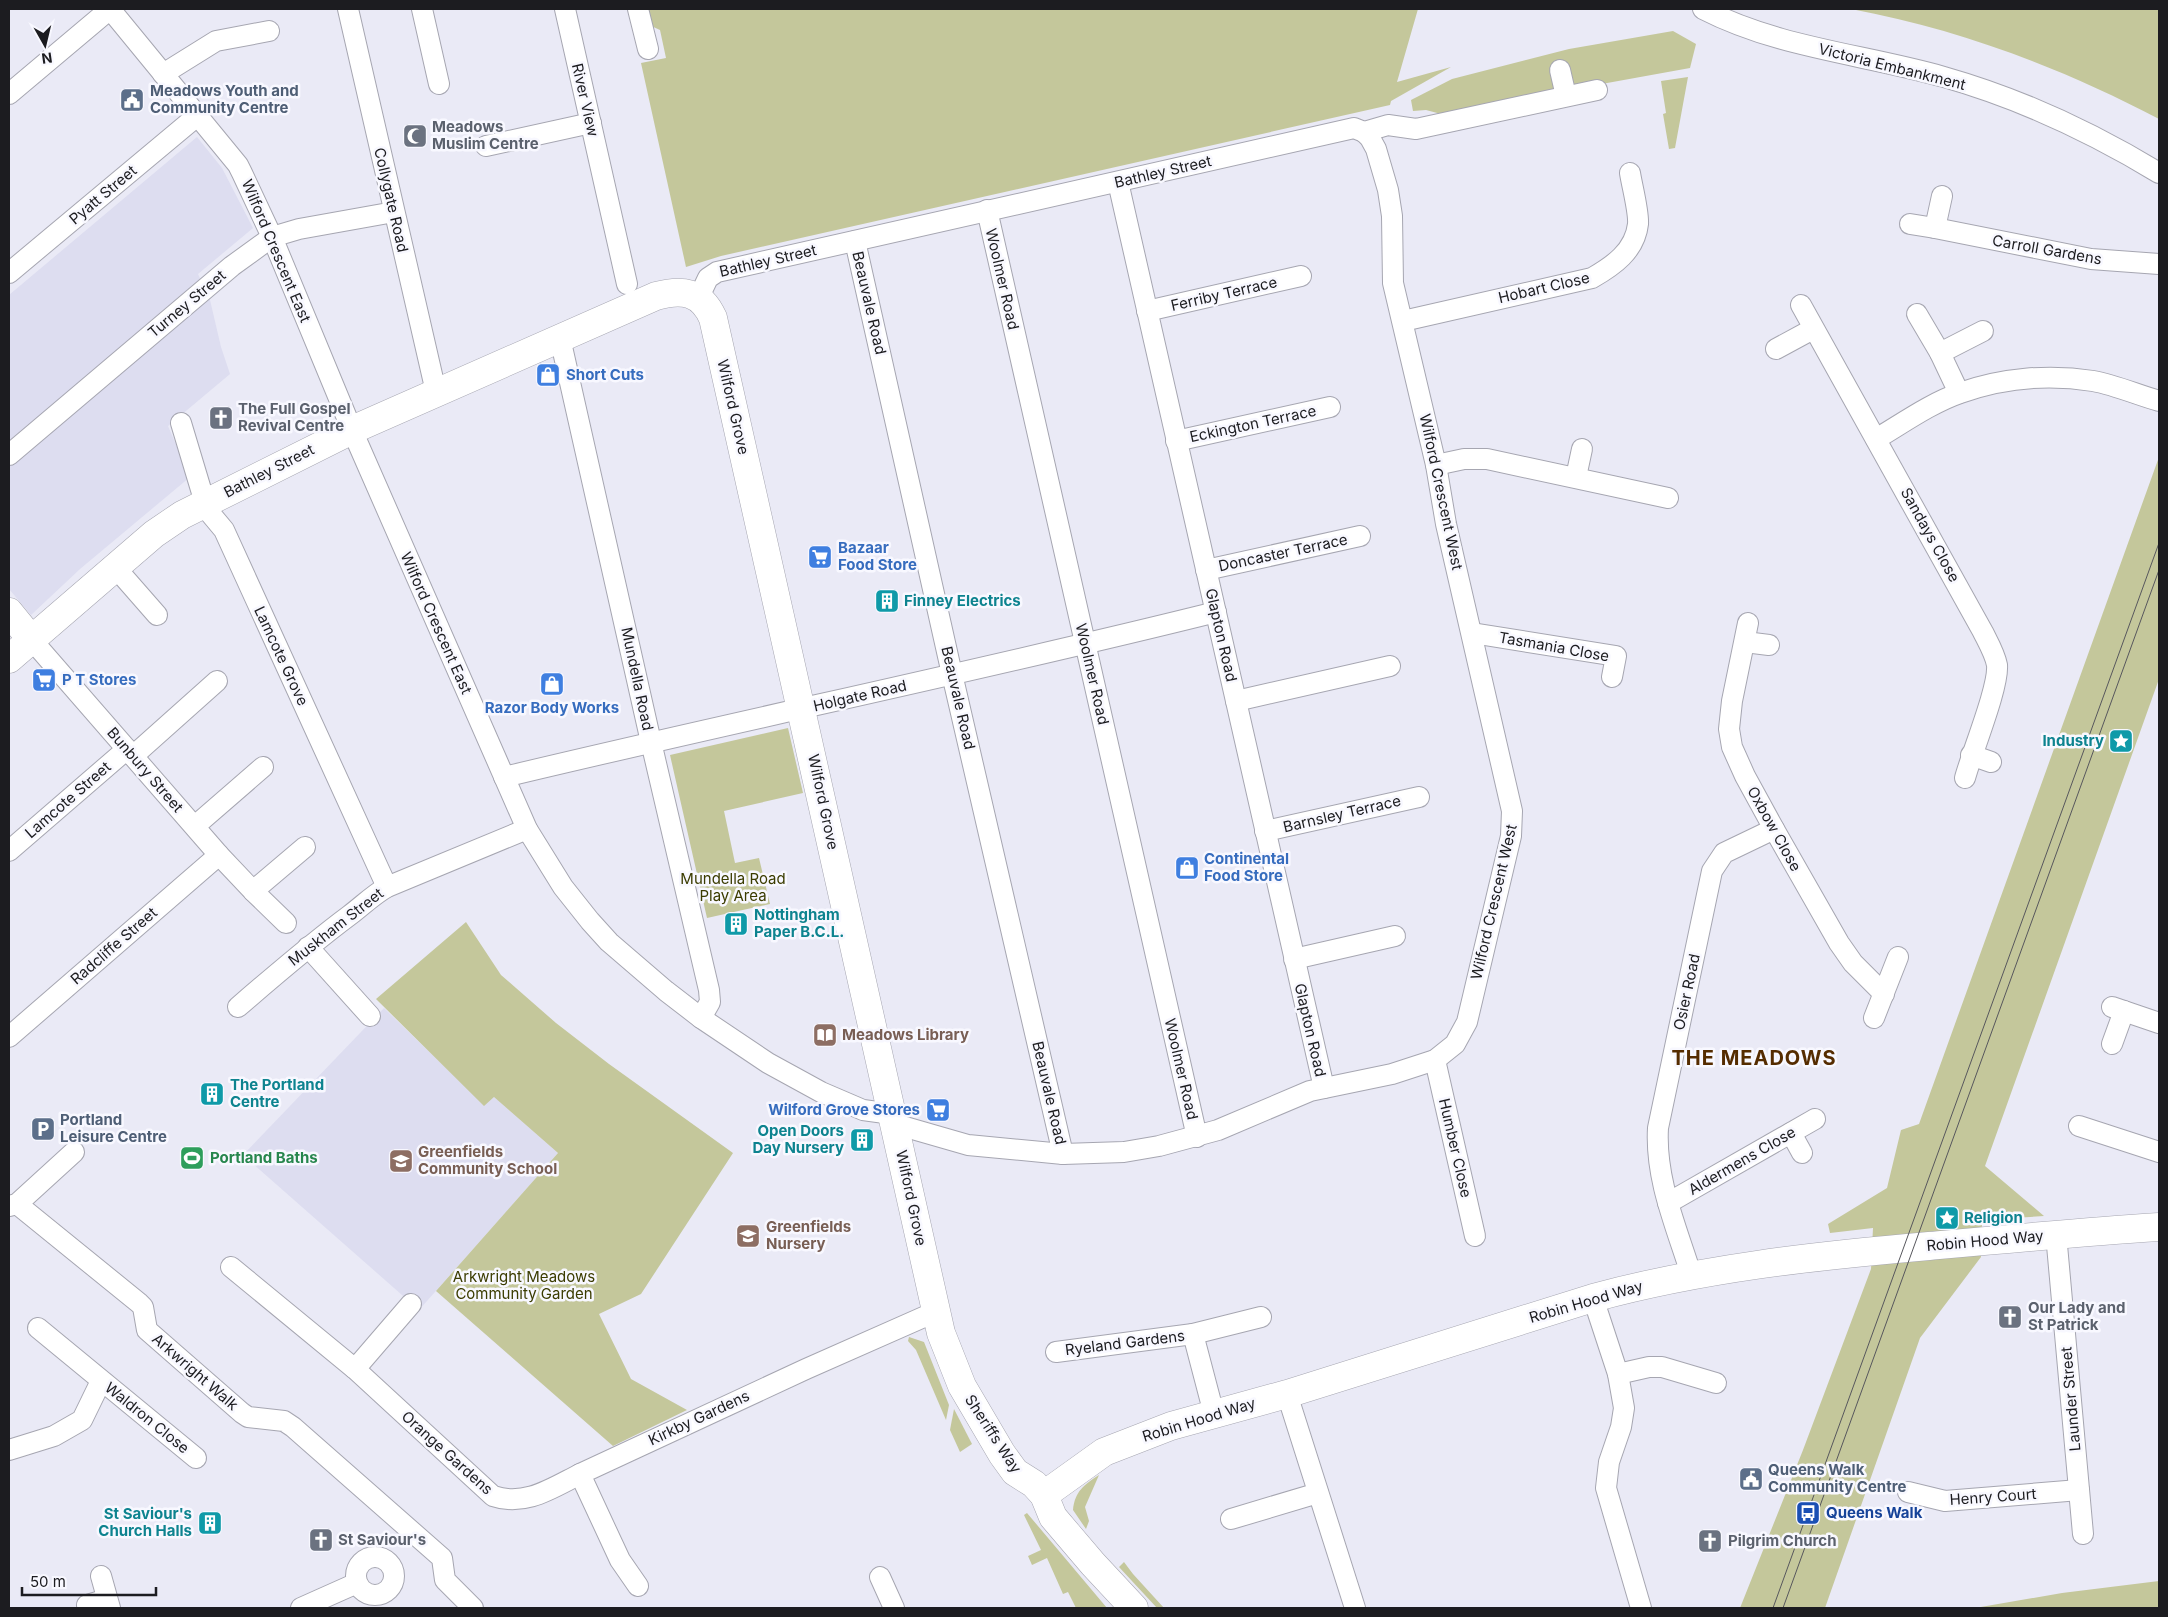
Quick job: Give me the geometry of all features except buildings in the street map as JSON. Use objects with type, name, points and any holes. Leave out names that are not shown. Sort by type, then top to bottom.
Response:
[{"type":"street","points":[[9,94],[110,9]]},
{"type":"street","name":"Wilford Crescent East","points":[[110,9],[238,165],[272,237],[352,430],[527,829],[563,887],[590,921],[631,962],[701,1018],[768,1063],[821,1092],[863,1110],[894,1119]]},
{"type":"street","name":"Collygate Road","points":[[348,9],[436,392]]},
{"type":"street","points":[[422,9],[439,84]]},
{"type":"street","name":"River View","points":[[565,9],[627,284]]},
{"type":"street","points":[[638,9],[648,49]]},
{"type":"street","name":"Victoria Embankment","points":[[1703,9],[1728,22],[1767,36],[1944,77],[2023,105],[2098,139],[2159,173]]},
{"type":"street","points":[[163,74],[216,41],[269,31]]},
{"type":"street","points":[[1560,70],[1566,96]]},
{"type":"street","name":"Bathley Street","points":[[9,658],[154,534],[182,515],[352,430],[656,296],[672,292],[682,292],[698,299],[708,278],[717,272],[1354,128],[1364,132],[1388,125],[1416,129],[1597,90]]},
{"type":"street","name":"Pyatt Street","points":[[9,274],[197,116]]},
{"type":"street","points":[[486,146],[591,123]]},
{"type":"street","name":"Wilford Crescent West","points":[[894,1119],[968,1145],[1064,1154],[1124,1152],[1197,1137],[1324,1088],[1392,1074],[1435,1060],[1455,1044],[1467,1022],[1513,822],[1512,811],[1446,524],[1436,465],[1393,283],[1392,216],[1388,190],[1376,149],[1364,132]]},
{"type":"street","name":"Hobart Close","points":[[1402,321],[1592,278],[1613,266],[1625,254],[1638,223],[1630,173]]},
{"type":"street","name":"Glapton Road","points":[[1118,182],[1324,1088]]},
{"type":"street","points":[[1935,228],[1942,196]]},
{"type":"street","name":"Woolmer Road","points":[[987,210],[1197,1137]]},
{"type":"street","name":"Turney Street","points":[[9,455],[232,266],[272,237],[299,229],[394,212]]},
{"type":"street","name":"Carroll Gardens","points":[[1910,224],[2083,257],[2159,264]]},
{"type":"street","name":"Beauvale Road","points":[[856,241],[952,674],[1064,1154]]},
{"type":"street","name":"Ferriby Terrace","points":[[1147,311],[1301,276]]},
{"type":"street","name":"Wilford Grove","points":[[698,299],[709,309],[713,318],[894,1119],[935,1312]]},
{"type":"street","name":"Sandays Close","points":[[1800,305],[1983,632],[1996,663],[1996,682],[1965,778]]},
{"type":"street","points":[[1917,314],[1940,353],[1959,393]]},
{"type":"street","points":[[1776,349],[1813,329]]},
{"type":"street","points":[[1940,353],[1983,330]]},
{"type":"street","name":"Mundella Road","points":[[560,338],[651,742],[710,990],[710,1002],[701,1018]]},
{"type":"street","points":[[1876,439],[1917,414],[1959,393],[2022,379],[2060,378],[2094,381],[2159,401]]},
{"type":"street","name":"Eckington Terrace","points":[[1176,441],[1330,407]]},
{"type":"street","name":"Lamcote Grove","points":[[181,423],[205,503],[209,512],[224,530],[387,888]]},
{"type":"street","points":[[1576,477],[1582,449]]},
{"type":"street","points":[[1436,465],[1464,459],[1487,459],[1668,498]]},
{"type":"street","name":"Doncaster Terrace","points":[[1206,570],[1360,536]]},
{"type":"street","points":[[115,567],[157,615]]},
{"type":"street","name":"Bunbury Street","points":[[9,612],[194,826],[253,891],[286,923]]},
{"type":"street","name":"Holgate Road","points":[[504,777],[651,742],[1085,645],[1216,612]]},
{"type":"street","name":"Oxbow Close","points":[[1769,646],[1747,632],[1732,701],[1730,741],[1742,769],[1774,829],[1839,943],[1853,963],[1884,994]]},
{"type":"street","name":"Tasmania Close","points":[[1472,633],[1616,656],[1612,677]]},
{"type":"street","points":[[1236,701],[1390,666]]},
{"type":"street","name":"Lamcote Street","points":[[9,850],[217,681]]},
{"type":"street","points":[[1971,755],[1992,762]]},
{"type":"street","points":[[194,826],[263,768]]},
{"type":"street","name":"Barnsley Terrace","points":[[1265,831],[1419,797]]},
{"type":"street","name":"Muskham Street","points":[[238,1007],[308,947],[374,895],[527,829]]},
{"type":"street","name":"Osier Road","points":[[1691,1274],[1668,1203],[1659,1165],[1658,1128],[1712,871],[1724,853],[1774,829]]},
{"type":"street","points":[[253,891],[305,847]]},
{"type":"street","name":"Radcliffe Street","points":[[9,1037],[219,854]]},
{"type":"street","points":[[1294,959],[1395,936]]},
{"type":"street","points":[[308,947],[370,1016]]},
{"type":"street","points":[[1874,1018],[1898,957]]},
{"type":"street","points":[[2112,1044],[2118,1009],[2159,1023]]},
{"type":"street","name":"Humber Close","points":[[1435,1060],[1475,1236]]},
{"type":"street","name":"Aldermens Close","points":[[1668,1203],[1815,1119]]},
{"type":"street","points":[[2079,1126],[2159,1152]]},
{"type":"street","points":[[1791,1133],[1802,1154]]},
{"type":"street","points":[[13,1205],[74,1152]]},
{"type":"street","name":"Arkwright Walk","points":[[13,1205],[139,1303],[143,1307],[147,1330],[248,1418],[284,1421],[390,1510],[442,1558],[445,1580],[473,1608]]},
{"type":"street","name":"Robin Hood Way","points":[[1044,1495],[1104,1452],[1171,1426],[1287,1394],[1593,1298],[1644,1284],[1691,1274],[1794,1258],[2056,1234],[2159,1227]]},
{"type":"street","name":"Launder Street","points":[[2056,1234],[2083,1534]]},
{"type":"street","name":"Orange Gardens","points":[[231,1267],[355,1369],[493,1496],[503,1499],[522,1499],[536,1496],[580,1474]]},
{"type":"street","points":[[1593,1298],[1618,1374],[1624,1413],[1609,1462],[1606,1488],[1641,1608]]},
{"type":"street","points":[[355,1369],[412,1304]]},
{"type":"street","name":"Kirkby Gardens","points":[[580,1474],[806,1369],[935,1312]]},
{"type":"street","name":"Sheriffs Way","points":[[935,1312],[941,1333],[962,1386],[976,1412],[1015,1472],[1034,1484],[1044,1495],[1053,1516],[1092,1564],[1134,1608]]},
{"type":"street","name":"Ryeland Gardens","points":[[1056,1352],[1193,1334],[1260,1317]]},
{"type":"street","points":[[38,1328],[101,1381]]},
{"type":"street","name":"Ryeland Gardens","points":[[1193,1334],[1214,1414]]},
{"type":"street","points":[[1618,1374],[1643,1368],[1662,1367],[1716,1384]]},
{"type":"street","name":"Waldron Close","points":[[9,1450],[54,1436],[82,1420],[101,1381],[196,1458]]},
{"type":"street","points":[[1287,1394],[1355,1608]]},
{"type":"street","points":[[580,1474],[620,1560],[638,1586]]},
{"type":"street","name":"Henry Court","points":[[1908,1492],[1945,1501],[2079,1490]]},
{"type":"street","points":[[1231,1519],[1318,1493]]},
{"type":"street","points":[[87,1605],[109,1604],[101,1576]]},
{"type":"street","points":[[880,1577],[894,1608]]},
{"type":"street","points":[[301,1608],[357,1582]]},
{"type":"shaded area","points":[[197,137],[222,168],[253,228],[198,274],[210,300],[221,347],[230,374],[168,426],[190,477],[80,569],[31,615],[9,589],[9,295]]},
{"type":"shaded area","name":"Greenfields Community School","points":[[384,1008],[484,1105],[494,1097],[558,1153],[419,1310],[243,1155]]},
{"type":"green space","points":[[645,9],[1418,9],[1397,82],[1451,67],[1391,101],[1390,105],[721,256],[686,267],[641,63],[666,58],[660,30],[649,25]]},
{"type":"green space","points":[[1851,9],[2159,9],[2159,119],[2085,83],[2009,52],[1931,27]]},
{"type":"green space","points":[[1673,31],[1696,44],[1690,68],[1574,89],[1568,63],[1551,66],[1554,93],[1441,114],[1426,110],[1413,111],[1411,100],[1452,79],[1569,49]]},
{"type":"green space","points":[[1688,77],[1675,148],[1669,149],[1663,114],[1666,113],[1661,81]]},
{"type":"green space","points":[[2159,457],[2159,679],[1985,1166],[2044,1216],[1982,1220],[1981,1257],[1920,1338],[1825,1608],[1740,1608],[1803,1450],[1871,1269],[1873,1228],[1830,1233],[1828,1224],[1887,1188],[1901,1130],[1919,1124]]},
{"type":"green space","name":"Mundella Road Play Area","points":[[788,728],[803,793],[724,811],[735,863],[759,858],[770,904],[707,918],[670,755]]},
{"type":"green space","name":"Arkwright Meadows Community Garden","points":[[466,922],[501,975],[556,1023],[609,1064],[733,1153],[641,1294],[599,1314],[631,1379],[687,1410],[613,1446],[436,1291],[558,1153],[494,1097],[484,1106],[376,999]]},
{"type":"green space","points":[[909,1337],[924,1342],[949,1405],[946,1420],[916,1350],[908,1341]]},
{"type":"green space","points":[[954,1409],[972,1444],[960,1452],[950,1430]]},
{"type":"green space","points":[[1099,1475],[1085,1507],[1089,1521],[1086,1529],[1073,1510],[1074,1503],[1081,1489]]},
{"type":"green space","points":[[1027,1513],[1107,1608],[1076,1608],[1068,1592],[1063,1594],[1047,1558],[1032,1565],[1028,1556],[1041,1550],[1024,1515]]},
{"type":"green space","points":[[1124,1562],[1164,1608],[1157,1608],[1119,1567]]},
{"type":"green space","points":[[2159,1581],[2159,1608],[1975,1608],[2062,1593]]},
{"type":"tram line","points":[[1773,1608],[2159,543]]},
{"type":"tram line","points":[[1783,1608],[2159,570]]},
{"type":"place","name":"Meadows Youth and Community Centre","points":[[132,100]]},
{"type":"place","name":"Meadows Muslim Centre","points":[[415,136]]},
{"type":"place","name":"Short Cuts","points":[[548,375]]},
{"type":"place","name":"The Full Gospel Revival Centre","points":[[221,418]]},
{"type":"place","name":"Bazaar Food Store","points":[[820,557]]},
{"type":"place","name":"Finney Electrics","points":[[887,601]]},
{"type":"place","name":"P T Stores","points":[[44,680]]},
{"type":"place","name":"Razor Body Works","points":[[552,684]]},
{"type":"place","name":"Industry","points":[[2121,741]]},
{"type":"place","name":"Continental Food Store","points":[[1187,868]]},
{"type":"place","name":"Nottingham Paper B.C.L.","points":[[736,924]]},
{"type":"place","name":"Meadows Library","points":[[825,1035]]},
{"type":"place","name":"The Portland Centre","points":[[212,1094]]},
{"type":"place","name":"Wilford Grove Stores","points":[[938,1110]]},
{"type":"place","name":"Portland Leisure Centre","points":[[43,1129]]},
{"type":"place","name":"Open Doors Day Nursery","points":[[862,1140]]},
{"type":"place","name":"Portland Baths","points":[[192,1158]]},
{"type":"place","name":"Greenfields Community School","points":[[401,1161]]},
{"type":"place","name":"Religion","points":[[1947,1218]]},
{"type":"place","name":"Greenfields Nursery","points":[[748,1236]]},
{"type":"place","name":"Our Lady and St Patrick","points":[[2010,1317]]},
{"type":"place","name":"Queens Walk Community Centre","points":[[1751,1479]]},
{"type":"place","name":"Queens Walk","points":[[1808,1513]]},
{"type":"place","name":"St Saviour's Church Halls","points":[[210,1523]]},
{"type":"place","name":"St Saviour's","points":[[321,1540]]},
{"type":"place","name":"Pilgrim Church","points":[[1710,1541]]},
{"type":"district","name":"THE MEADOWS","points":[[1754,1058]]}]
